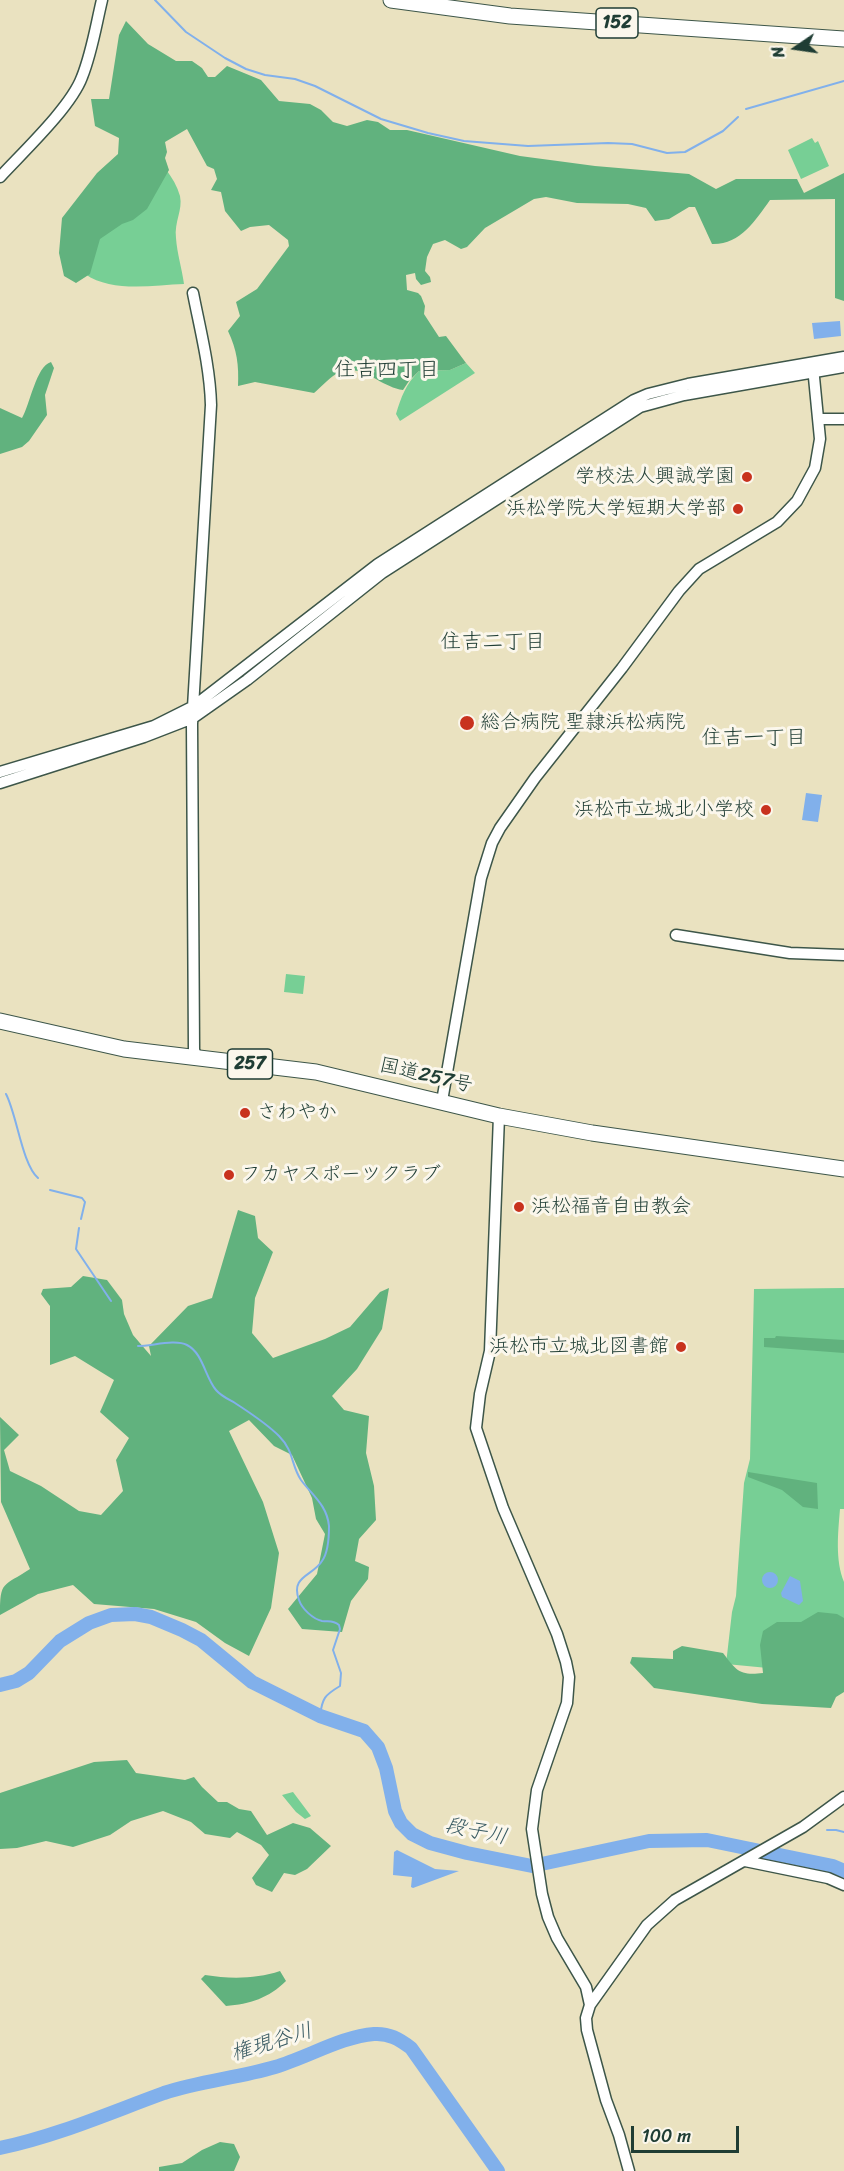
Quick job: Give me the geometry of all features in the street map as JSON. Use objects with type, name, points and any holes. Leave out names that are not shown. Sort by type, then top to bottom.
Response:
[{"type":"highway","name":"152","points":[[391,0],[510,16],[844,39]]},
{"type":"highway","name":"152","points":[[438,0],[553,13],[844,31]]},
{"type":"highway","name":"国道257号","points":[[0,1021],[124,1049],[315,1072],[499,1116],[592,1133],[844,1169]]},
{"type":"street","points":[[0,177],[65,105],[77,86],[90,50],[102,0]]},
{"type":"street","points":[[193,293],[205,353],[211,405],[191,777],[194,1050],[196,1058]]},
{"type":"street","points":[[0,783],[154,734],[193,718],[247,680],[373,579],[640,407],[653,402],[813,369],[844,357]]},
{"type":"street","points":[[0,772],[154,726],[194,706],[378,564],[627,404],[648,394],[688,384],[844,367]]},
{"type":"street","points":[[442,1101],[482,878],[492,843],[535,778],[622,668],[679,591],[699,569],[777,522],[797,501],[817,460],[820,440],[813,369]]},
{"type":"street","points":[[819,419],[844,419]]},
{"type":"street","points":[[676,935],[790,953],[844,955]]},
{"type":"street","points":[[499,1116],[490,1351],[480,1394],[476,1428],[504,1508],[557,1634],[569,1677],[564,1712],[537,1790],[532,1828],[548,1917],[557,1938],[586,1987],[590,2005]]},
{"type":"street","points":[[629,2171],[600,2080],[587,2030],[586,2018],[590,2005],[653,1920],[675,1899],[813,1821],[844,1797]]},
{"type":"street","points":[[748,1859],[819,1876],[844,1885]]},
{"type":"green space","points":[[126,21],[148,44],[176,61],[192,61],[202,68],[208,77],[215,77],[227,66],[261,80],[279,101],[310,104],[321,110],[333,122],[347,126],[367,120],[378,122],[390,130],[407,130],[520,156],[595,166],[689,174],[716,189],[736,179],[797,179],[804,193],[844,173],[844,301],[835,298],[835,199],[770,200],[739,236],[722,243],[712,244],[695,207],[689,207],[669,219],[655,221],[646,208],[628,204],[577,203],[546,197],[534,199],[485,228],[467,247],[461,249],[445,240],[433,244],[427,257],[425,271],[431,282],[421,285],[415,273],[406,275],[407,290],[421,296],[425,306],[424,314],[439,337],[446,336],[466,363],[450,370],[419,371],[403,390],[353,370],[336,374],[314,393],[255,382],[238,386],[237,358],[228,331],[240,316],[236,302],[257,289],[289,246],[288,240],[269,225],[250,227],[241,231],[225,211],[221,192],[211,190],[217,179],[214,169],[207,166],[187,129],[165,142],[167,152],[165,158],[169,170],[147,209],[100,239],[90,274],[76,283],[64,276],[59,253],[62,218],[97,173],[118,154],[119,138],[95,126],[91,99],[109,99],[119,35]]},
{"type":"green space","points":[[812,138],[815,143],[818,141],[829,166],[801,179],[788,150]]},
{"type":"green space","points":[[146,144],[170,175],[180,196],[176,232],[184,284],[133,287],[108,284],[85,274],[71,223]]},
{"type":"green space","points":[[51,362],[54,368],[45,395],[47,415],[29,441],[22,447],[0,454],[0,408],[22,418],[37,378]]},
{"type":"green space","points":[[466,363],[475,373],[400,421],[396,414],[400,402],[407,386],[419,371],[450,370]]},
{"type":"green space","points":[[286,974],[305,976],[303,994],[284,992]]},
{"type":"green space","points":[[238,1210],[255,1216],[258,1238],[273,1252],[255,1298],[252,1333],[273,1358],[350,1327],[380,1292],[389,1288],[382,1329],[357,1369],[332,1396],[344,1410],[369,1416],[366,1453],[374,1486],[376,1520],[359,1539],[355,1561],[369,1567],[368,1579],[351,1601],[342,1632],[302,1629],[288,1609],[317,1574],[325,1534],[316,1519],[312,1498],[292,1455],[274,1446],[249,1420],[229,1431],[263,1502],[279,1553],[271,1608],[249,1656],[225,1643],[196,1622],[154,1609],[94,1604],[73,1585],[38,1594],[0,1615],[2,1590],[9,1582],[30,1569],[1,1502],[0,1417],[19,1435],[4,1450],[10,1471],[41,1486],[79,1511],[101,1515],[123,1491],[116,1460],[129,1438],[100,1412],[114,1380],[75,1356],[50,1365],[50,1306],[41,1294],[43,1289],[71,1287],[83,1276],[107,1280],[122,1300],[124,1314],[133,1335],[151,1356],[149,1346],[188,1306],[212,1298]]},
{"type":"green space","points":[[844,1288],[844,1509],[840,1509],[838,1546],[839,1565],[844,1582],[844,1664],[841,1675],[726,1664],[736,1596],[744,1483],[750,1459],[754,1289]]},
{"type":"green space","points":[[776,1336],[844,1340],[844,1353],[764,1347],[764,1338],[775,1338]]},
{"type":"green space","points":[[748,1472],[817,1483],[818,1509],[803,1507],[782,1490],[748,1477]]},
{"type":"green space","points":[[818,1612],[837,1614],[844,1618],[844,1692],[836,1697],[831,1708],[762,1704],[654,1688],[630,1663],[632,1657],[673,1659],[673,1651],[682,1646],[723,1653],[731,1664],[743,1672],[763,1673],[760,1645],[763,1631],[777,1622],[801,1622]]},
{"type":"green space","points":[[127,1760],[136,1773],[185,1780],[194,1777],[218,1802],[227,1802],[239,1809],[251,1811],[267,1835],[293,1823],[310,1828],[331,1846],[307,1869],[295,1875],[284,1873],[272,1892],[256,1885],[252,1878],[269,1855],[261,1845],[237,1832],[230,1838],[205,1834],[191,1822],[163,1811],[131,1821],[110,1835],[73,1847],[46,1841],[17,1848],[0,1849],[0,1793],[94,1762]]},
{"type":"green space","points":[[293,1792],[311,1816],[305,1819],[282,1795]]},
{"type":"green space","points":[[280,1971],[286,1981],[273,1992],[251,2002],[226,2006],[201,1979],[205,1975],[243,1978]]},
{"type":"green space","points":[[220,2142],[234,2144],[240,2157],[234,2171],[159,2171],[159,2167],[182,2163]]},
{"type":"water","points":[[840,321],[841,336],[814,339],[812,323]]},
{"type":"water","points":[[806,793],[822,795],[818,822],[802,820]]},
{"type":"water","points":[[767,1572],[773,1572],[778,1580],[776,1586],[767,1588],[762,1583],[762,1577]]},
{"type":"water","points":[[790,1576],[800,1581],[803,1601],[799,1605],[782,1597],[781,1593]]},
{"type":"water","points":[[397,1850],[435,1869],[459,1871],[413,1888],[411,1887],[412,1877],[393,1875],[394,1852]]},
{"type":"waterway","points":[[155,0],[186,32],[246,69],[265,75],[295,79],[315,86],[381,119],[464,141],[528,146],[632,144],[667,153],[685,152],[723,131],[738,117]]},
{"type":"waterway","points":[[746,109],[844,81]]},
{"type":"waterway","points":[[6,1094],[28,1162],[38,1178]]},
{"type":"waterway","points":[[50,1190],[82,1198],[85,1202],[81,1219]]},
{"type":"waterway","points":[[79,1228],[76,1249],[111,1301]]},
{"type":"waterway","points":[[138,1346],[182,1343],[192,1349],[218,1392],[263,1422],[284,1442],[301,1480],[325,1512],[329,1526],[326,1554],[318,1566],[300,1581],[297,1592],[300,1603],[308,1613],[319,1620],[335,1622],[340,1629],[333,1650],[341,1673],[340,1686],[325,1698],[320,1716]]},
{"type":"waterway","name":"段子川","points":[[0,1685],[16,1681],[29,1673],[60,1641],[89,1623],[111,1615],[135,1614],[151,1617],[201,1640],[252,1682],[320,1716],[364,1731],[378,1747],[386,1768],[395,1811],[401,1823],[412,1834],[430,1843],[532,1866],[649,1841],[707,1840],[833,1866],[844,1871]]},
{"type":"waterway","points":[[827,1830],[844,1832]]},
{"type":"waterway","name":"権現谷川","points":[[0,2148],[62,2131],[164,2093],[275,2067],[350,2039],[384,2034],[394,2037],[411,2048],[498,2171]]},
{"type":"place","name":"学校法人興誠学園","points":[[747,477]]},
{"type":"place","name":"浜松学院大学短期大学部","points":[[738,509]]},
{"type":"place","name":"総合病院 聖隷浜松病院","points":[[467,723]]},
{"type":"place","name":"浜松市立城北小学校","points":[[766,810]]},
{"type":"place","name":"さわやか","points":[[245,1113]]},
{"type":"place","name":"フカヤスポーツクラブ","points":[[229,1175]]},
{"type":"place","name":"浜松福音自由教会","points":[[519,1207]]},
{"type":"place","name":"浜松市立城北図書館","points":[[681,1347]]},
{"type":"district","name":"住吉四丁目","points":[[387,371]]},
{"type":"district","name":"住吉二丁目","points":[[493,643]]},
{"type":"district","name":"住吉一丁目","points":[[754,739]]}]
